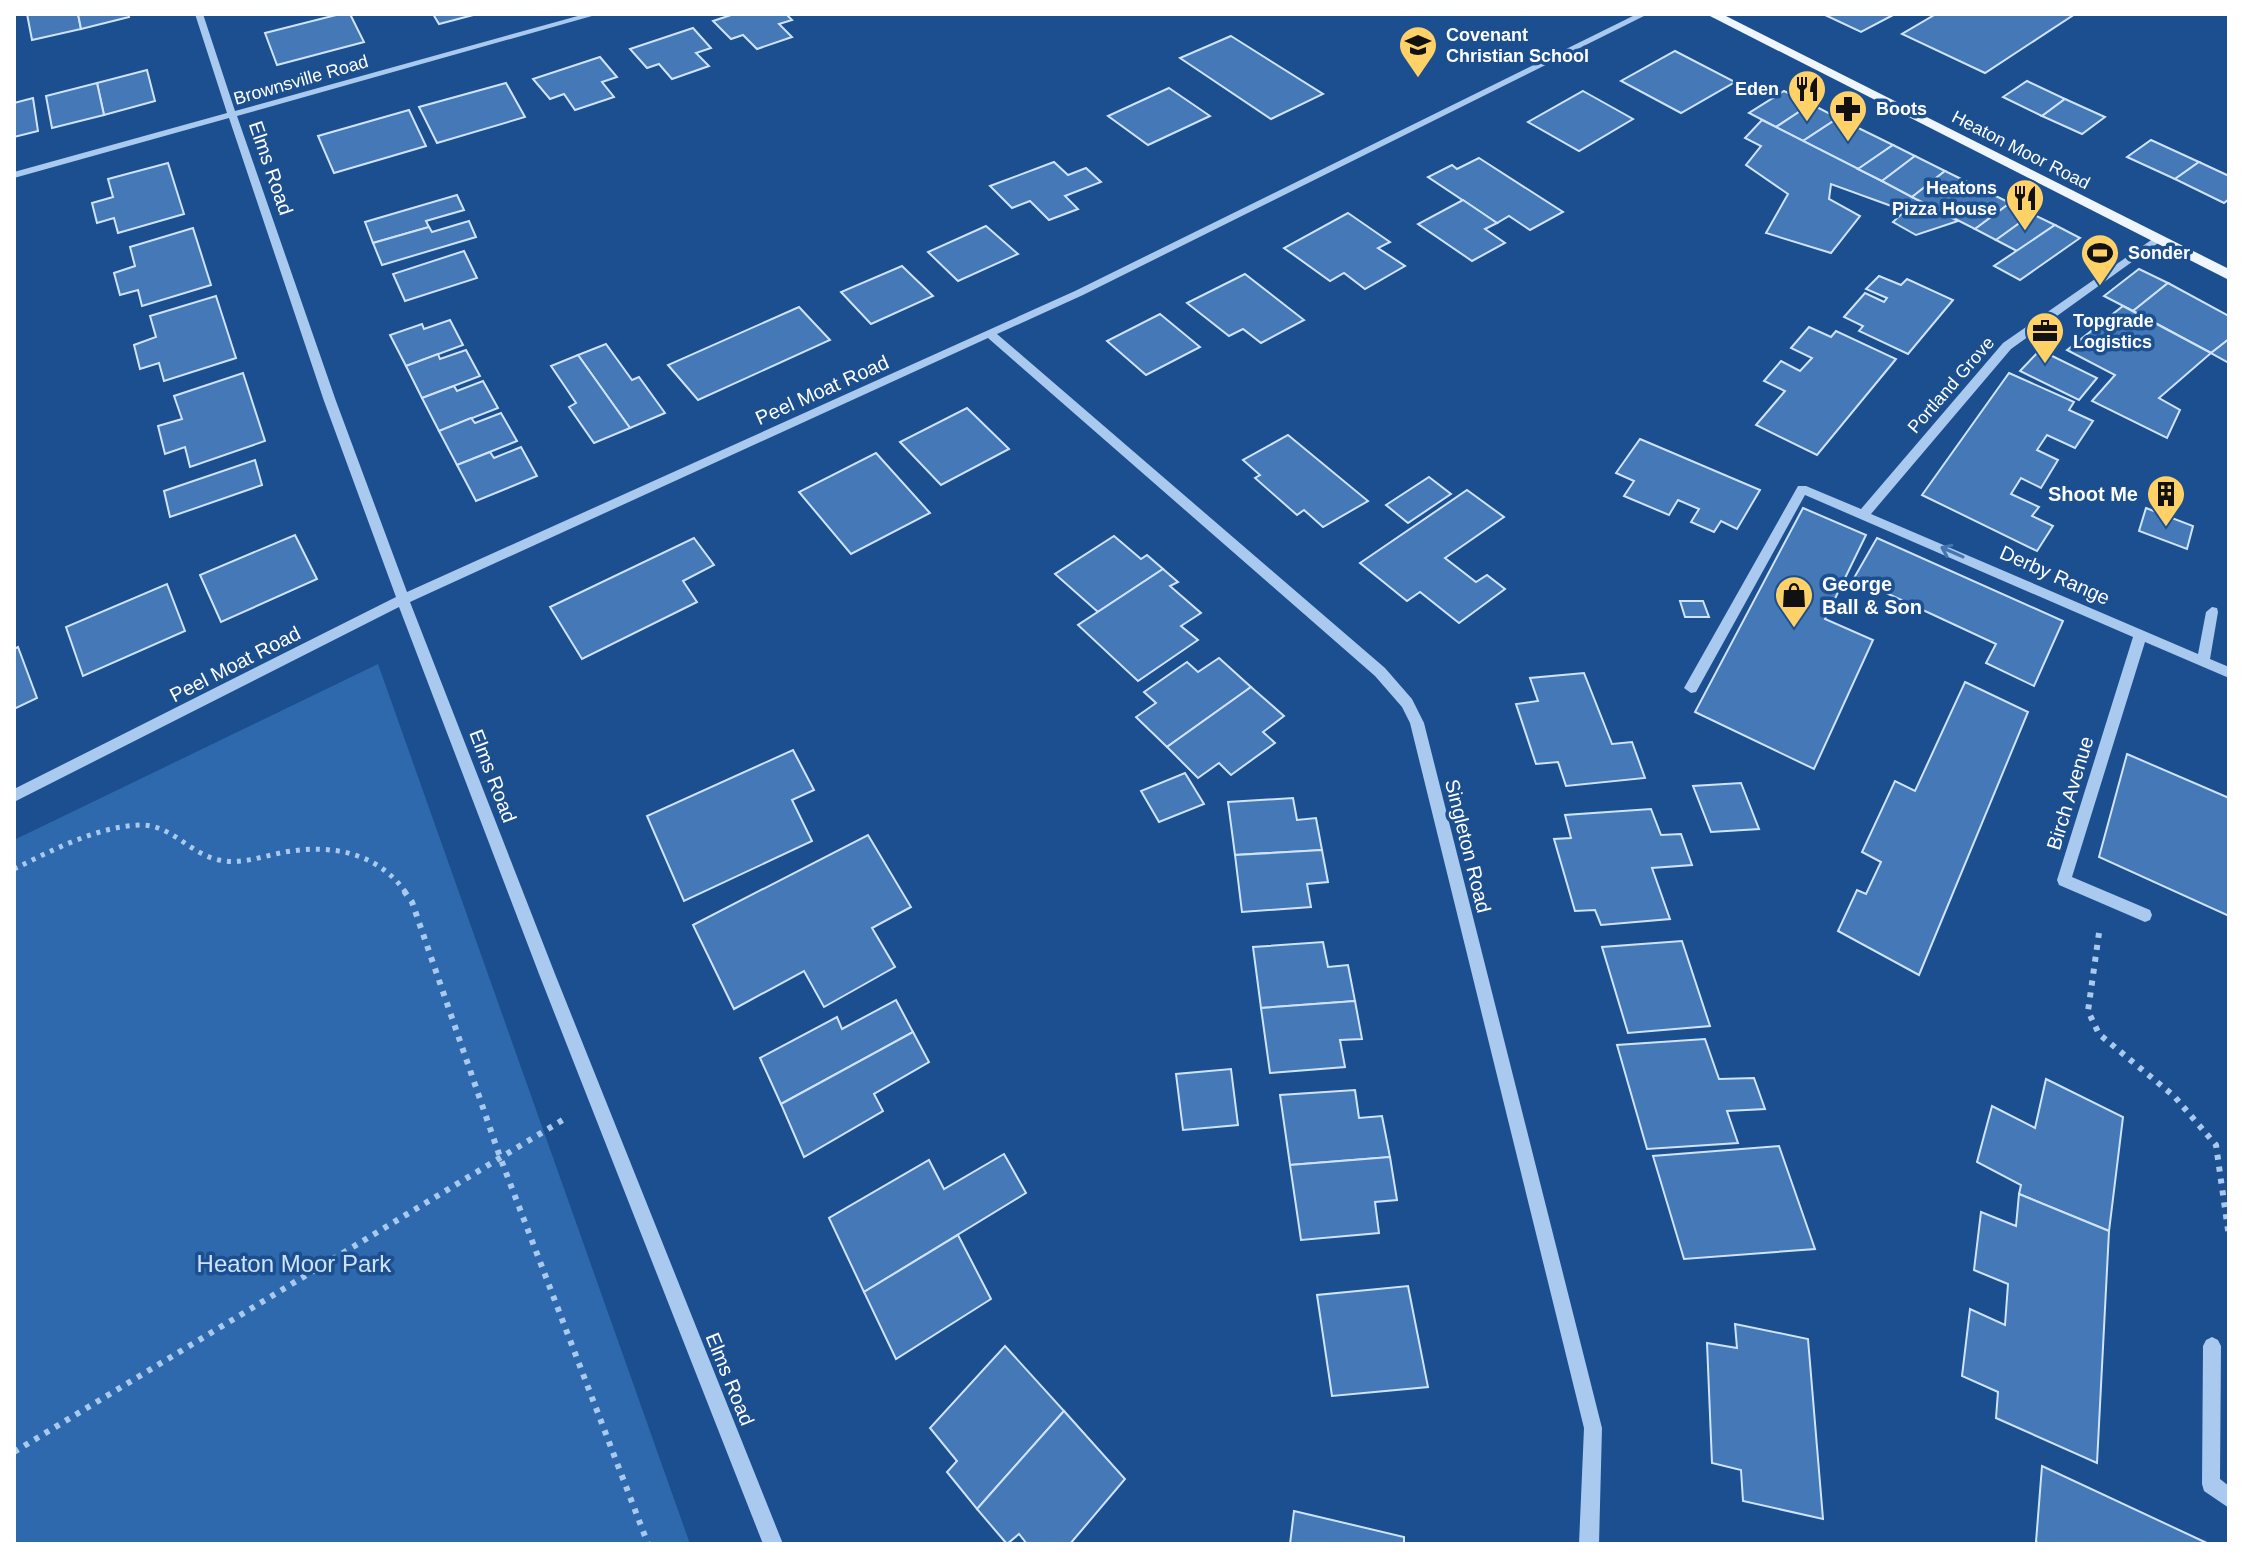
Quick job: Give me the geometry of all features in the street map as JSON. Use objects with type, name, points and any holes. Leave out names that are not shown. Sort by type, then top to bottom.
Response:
[{"type":"main road","name":"Heaton Moor Road","points":[[1712,14],[2229,275]]},
{"type":"street","name":"Elms Road","points":[[199,14],[231,116],[402,600],[773,1544]]},
{"type":"street","name":"Brownsville Road","points":[[14,175],[595,14]]},
{"type":"street","name":"Peel Moat Road","points":[[14,796],[402,600],[990,334],[1644,14]]},
{"type":"street","name":"Portland Grove","points":[[1864,514],[2007,346],[2157,239]]},
{"type":"street","name":"Singleton Road","points":[[990,334],[1380,672],[1407,703],[1417,723],[1593,1428],[1589,1544]]},
{"type":"street","name":"Derby Range","points":[[1691,688],[1802,489],[2229,673]]},
{"type":"street","points":[[2203,662],[2212,612]]},
{"type":"street","name":"Birch Avenue","points":[[2141,634],[2064,880],[2145,915]]},
{"type":"street","points":[[2212,1346],[2211,1484],[2229,1498]]},
{"type":"path","points":[[14,869],[62,845],[122,827],[153,825],[172,833],[188,847],[220,861],[244,861],[290,851],[321,849],[355,853],[382,865],[399,880],[412,902],[500,1157],[648,1544]]},
{"type":"path","points":[[2108,899],[2098,937],[2088,1011],[2099,1034],[2174,1096],[2216,1145],[2229,1237]]},
{"type":"path","points":[[14,1452],[597,1100]]},
{"type":"green space","name":"Heaton Moor Park","points":[[378,664],[690,1544],[14,1544],[14,840]]},
{"type":"building","points":[[27,14],[78,14],[81,29],[32,40]]},
{"type":"building","points":[[78,14],[128,14],[129,17],[81,29]]},
{"type":"building","points":[[350,14],[364,42],[277,65],[265,33]]},
{"type":"building","points":[[433,14],[477,14],[439,24]]},
{"type":"building","points":[[734,14],[786,14],[792,20],[779,24],[792,37],[757,49],[743,35],[731,39],[713,21]]},
{"type":"building","points":[[1823,14],[1895,14],[1861,32]]},
{"type":"building","points":[[1936,14],[2075,14],[1985,73],[1902,34]]},
{"type":"building","points":[[693,28],[711,48],[696,53],[709,66],[672,79],[659,64],[647,68],[630,49]]},
{"type":"building","points":[[1231,36],[1323,94],[1271,119],[1180,58]]},
{"type":"building","points":[[1675,51],[1735,82],[1681,113],[1621,81]]},
{"type":"building","points":[[600,57],[617,77],[602,82],[614,97],[575,110],[564,94],[550,99],[533,79]]},
{"type":"building","points":[[147,70],[155,101],[104,115],[97,83]]},
{"type":"building","points":[[2027,81],[2065,99],[2042,116],[2003,97]]},
{"type":"building","points":[[97,83],[104,115],[52,128],[46,96]]},
{"type":"building","points":[[506,83],[525,117],[437,143],[419,107]]},
{"type":"building","points":[[1169,88],[1210,116],[1148,145],[1108,116]]},
{"type":"building","points":[[1583,91],[1633,119],[1579,151],[1528,122]]},
{"type":"building","points":[[1784,91],[1811,104],[1776,127],[1749,113]]},
{"type":"building","points":[[33,98],[38,131],[14,137],[14,103]]},
{"type":"building","points":[[2065,99],[2105,117],[2082,134],[2042,116]]},
{"type":"building","name":"Eden","points":[[1811,104],[1838,118],[1803,141],[1776,127]]},
{"type":"building","points":[[409,110],[426,146],[334,173],[318,136]]},
{"type":"building","name":"Boots","points":[[1838,118],[1893,145],[1858,169],[1803,141]]},
{"type":"building","points":[[1762,120],[1958,221],[1916,235],[1893,222],[1905,211],[1831,184],[1829,199],[1860,216],[1831,253],[1766,233],[1788,194],[1746,165],[1761,146],[1745,138]]},
{"type":"building","points":[[2151,140],[2199,162],[2175,179],[2127,157]]},
{"type":"building","points":[[1893,145],[1915,156],[1882,181],[1858,169]]},
{"type":"building","points":[[1915,156],[1945,171],[1912,197],[1882,181]]},
{"type":"building","points":[[1479,158],[1563,212],[1530,230],[1509,216],[1497,223],[1428,177],[1452,165],[1457,169]]},
{"type":"building","points":[[1054,162],[1068,175],[1086,168],[1101,182],[1065,196],[1078,209],[1049,220],[1030,201],[1012,208],[990,186]]},
{"type":"building","points":[[2199,162],[2229,176],[2229,199],[2224,203],[2175,179]]},
{"type":"building","points":[[168,163],[184,214],[118,233],[114,218],[97,223],[92,203],[113,197],[108,179]]},
{"type":"building","points":[[1945,171],[2010,203],[1975,229],[1912,197]]},
{"type":"building","points":[[457,195],[464,210],[426,221],[429,227],[373,243],[365,222]]},
{"type":"building","points":[[1463,200],[1497,223],[1485,229],[1505,243],[1472,261],[1418,224]]},
{"type":"building","points":[[2010,203],[2032,214],[1996,240],[1975,229]]},
{"type":"building","points":[[1348,213],[1390,242],[1378,248],[1405,266],[1365,289],[1344,273],[1330,281],[1284,248]]},
{"type":"building","name":"Heatons Pizza House","points":[[2032,214],[2055,225],[2017,251],[1996,240]]},
{"type":"building","points":[[469,221],[476,237],[382,265],[373,243],[429,227],[432,232]]},
{"type":"building","points":[[2055,225],[2080,238],[2020,280],[1994,266]]},
{"type":"building","points":[[986,226],[1018,254],[958,281],[928,252]]},
{"type":"building","points":[[193,228],[211,285],[142,306],[138,290],[120,295],[114,273],[135,266],[130,247]]},
{"type":"building","points":[[464,251],[477,278],[405,301],[393,274]]},
{"type":"building","points":[[902,266],[933,296],[871,324],[841,292]]},
{"type":"building","points":[[2139,269],[2168,283],[2133,311],[2104,296]]},
{"type":"building","points":[[1245,274],[1304,320],[1261,343],[1243,329],[1229,336],[1187,303]]},
{"type":"building","points":[[1879,276],[1901,285],[1907,279],[1953,300],[1908,354],[1859,331],[1863,326],[1844,317],[1865,293],[1884,302],[1887,298],[1866,289]]},
{"type":"building","points":[[2168,283],[2229,316],[2229,339],[2211,353],[2133,311]]},
{"type":"building","points":[[216,296],[236,358],[164,381],[159,363],[140,369],[134,345],[156,337],[150,316]]},
{"type":"building","points":[[2123,306],[2211,353],[2159,398],[2180,410],[2167,438],[2092,401],[2115,375],[2067,350]]},
{"type":"building","points":[[799,307],[830,340],[698,400],[668,365]]},
{"type":"building","points":[[1160,314],[1200,347],[1146,375],[1107,341]]},
{"type":"building","points":[[450,320],[463,345],[406,366],[390,335],[422,324],[424,329]]},
{"type":"building","points":[[1809,327],[1831,337],[1836,331],[1896,359],[1817,455],[1756,425],[1785,391],[1764,381],[1781,361],[1800,371],[1812,358],[1791,348]]},
{"type":"building","points":[[2229,339],[2229,363],[2211,353]]},
{"type":"building","points":[[606,344],[632,380],[639,377],[665,413],[630,428],[578,355]]},
{"type":"building","points":[[466,350],[480,376],[422,398],[406,366],[438,354],[440,359]]},
{"type":"building","points":[[2040,350],[2097,378],[2079,400],[2020,371]]},
{"type":"building","points":[[578,355],[630,428],[594,443],[569,407],[576,403],[551,366]]},
{"type":"building","points":[[243,373],[265,441],[190,467],[185,447],[165,454],[158,426],[182,419],[174,396]]},
{"type":"building","points":[[2009,373],[2074,402],[2069,410],[2093,421],[2075,448],[2047,435],[2037,450],[2058,460],[2041,488],[2021,478],[2011,494],[2039,507],[2032,516],[2053,526],[2037,551],[1922,495]]},
{"type":"building","points":[[483,381],[498,408],[439,431],[422,398],[454,386],[457,391]]},
{"type":"building","points":[[967,408],[1009,449],[941,485],[900,442]]},
{"type":"building","points":[[501,413],[517,441],[457,465],[439,431],[471,418],[475,423]]},
{"type":"building","points":[[1288,435],[1368,501],[1323,527],[1304,510],[1297,515],[1255,478],[1260,475],[1243,460]]},
{"type":"building","points":[[1640,439],[1760,490],[1737,529],[1721,521],[1714,532],[1691,522],[1699,509],[1678,500],[1669,515],[1624,496],[1634,481],[1616,473]]},
{"type":"building","points":[[521,447],[537,476],[476,501],[457,465],[490,452],[494,458]]},
{"type":"building","points":[[876,453],[930,513],[851,554],[799,492]]},
{"type":"building","points":[[255,460],[262,485],[170,517],[164,491]]},
{"type":"building","points":[[1429,477],[1451,494],[1408,523],[1386,505]]},
{"type":"building","points":[[1467,490],[1504,517],[1445,558],[1476,582],[1487,575],[1505,589],[1459,623],[1420,592],[1407,601],[1360,563]]},
{"type":"building","name":"George Ball & Son","points":[[1803,508],[1866,535],[1825,619],[1873,640],[1814,769],[1695,712]]},
{"type":"building","name":"Shoot Me","points":[[2146,508],[2193,526],[2187,549],[2139,531]]},
{"type":"building","points":[[295,535],[317,579],[221,622],[200,575]]},
{"type":"building","points":[[1114,536],[1141,559],[1147,555],[1163,569],[1098,612],[1055,574]]},
{"type":"building","points":[[694,538],[714,565],[683,581],[697,602],[582,659],[550,607]]},
{"type":"building","points":[[1877,538],[2063,621],[2034,686],[1986,663],[1996,644],[1854,578]]},
{"type":"building","points":[[1163,569],[1178,582],[1170,586],[1201,613],[1181,626],[1198,640],[1138,681],[1078,625]]},
{"type":"building","points":[[167,584],[185,631],[83,676],[66,627]]},
{"type":"building","points":[[1680,601],[1703,601],[1709,617],[1685,617]]},
{"type":"building","points":[[18,647],[37,698],[14,709],[14,649]]},
{"type":"building","points":[[1219,658],[1251,687],[1167,747],[1136,717],[1156,703],[1144,692],[1187,662],[1198,672]]},
{"type":"building","points":[[1584,673],[1612,744],[1632,742],[1645,778],[1566,786],[1558,762],[1536,764],[1516,704],[1538,701],[1530,678]]},
{"type":"building","points":[[1965,682],[2028,712],[1919,975],[1838,931],[1857,890],[1866,894],[1881,862],[1862,852],[1895,781],[1915,791]]},
{"type":"building","points":[[1251,687],[1284,716],[1263,732],[1275,743],[1231,775],[1219,763],[1198,778],[1167,747]]},
{"type":"building","points":[[793,750],[814,790],[792,800],[812,841],[684,901],[647,816]]},
{"type":"building","points":[[2127,754],[2229,798],[2229,916],[2099,857]]},
{"type":"building","points":[[1185,773],[1204,804],[1159,822],[1141,791]]},
{"type":"building","points":[[1741,783],[1759,829],[1711,832],[1693,786]]},
{"type":"building","points":[[1293,798],[1297,820],[1316,818],[1322,850],[1235,855],[1228,802]]},
{"type":"building","points":[[1651,809],[1661,835],[1681,834],[1692,865],[1652,868],[1670,919],[1601,925],[1595,910],[1575,911],[1554,839],[1571,838],[1565,815]]},
{"type":"building","points":[[868,835],[911,907],[872,928],[895,967],[824,1007],[804,971],[734,1009],[693,925]]},
{"type":"building","points":[[1322,850],[1328,882],[1307,884],[1311,907],[1242,912],[1235,855]]},
{"type":"building","points":[[1682,941],[1710,1026],[1628,1033],[1602,947]]},
{"type":"building","points":[[1323,942],[1328,967],[1348,965],[1355,1001],[1261,1008],[1253,947]]},
{"type":"building","points":[[896,1000],[913,1032],[781,1104],[760,1058],[837,1017],[842,1029]]},
{"type":"building","points":[[1355,1001],[1362,1039],[1340,1040],[1345,1067],[1270,1073],[1261,1008]]},
{"type":"building","points":[[913,1032],[929,1062],[874,1094],[883,1111],[804,1157],[781,1104]]},
{"type":"building","points":[[1705,1039],[1719,1079],[1754,1078],[1765,1109],[1727,1111],[1738,1143],[1647,1149],[1617,1045]]},
{"type":"building","points":[[1231,1069],[1238,1125],[1183,1130],[1176,1074]]},
{"type":"building","points":[[2046,1079],[2123,1117],[2109,1231],[2019,1194],[2021,1185],[1977,1162],[1992,1106],[2035,1128]]},
{"type":"building","points":[[1355,1090],[1359,1118],[1382,1116],[1390,1157],[1290,1165],[1280,1095]]},
{"type":"building","points":[[1779,1146],[1815,1249],[1684,1259],[1653,1156]]},
{"type":"building","points":[[1004,1154],[1026,1193],[864,1292],[829,1218],[929,1160],[944,1189]]},
{"type":"building","points":[[1390,1157],[1397,1200],[1375,1202],[1379,1233],[1301,1240],[1290,1165]]},
{"type":"building","points":[[2019,1194],[2109,1231],[2097,1463],[1996,1418],[1998,1392],[1962,1376],[1970,1309],[2005,1325],[2008,1284],[1974,1270],[1981,1212],[2016,1226]]},
{"type":"building","points":[[958,1235],[991,1299],[896,1359],[864,1292]]},
{"type":"building","points":[[1408,1286],[1428,1387],[1332,1396],[1317,1295]]},
{"type":"building","points":[[1735,1324],[1808,1339],[1823,1519],[1743,1501],[1741,1470],[1712,1463],[1707,1343],[1737,1348]]},
{"type":"building","points":[[1005,1346],[1064,1411],[977,1509],[947,1472],[957,1461],[930,1428]]},
{"type":"building","points":[[1064,1411],[1125,1479],[1070,1544],[1027,1544],[1019,1534],[1007,1544],[977,1509]]},
{"type":"building","points":[[2042,1466],[2209,1544],[2040,1544],[2036,1542]]},
{"type":"building","points":[[1294,1511],[1404,1537],[1404,1544],[1290,1544]]},
{"type":"place","name":"Covenant Christian School","points":[[1418,79]]},
{"type":"place","name":"Eden","points":[[1807,123]]},
{"type":"place","name":"Boots","points":[[1848,143]]},
{"type":"place","name":"Heatons Pizza House","points":[[2025,232]]},
{"type":"place","name":"Sonder","points":[[2100,287]]},
{"type":"place","name":"Topgrade Logistics","points":[[2045,365]]},
{"type":"place","name":"Shoot Me","points":[[2166,528]]},
{"type":"place","name":"George Ball & Son","points":[[1794,629]]}]
